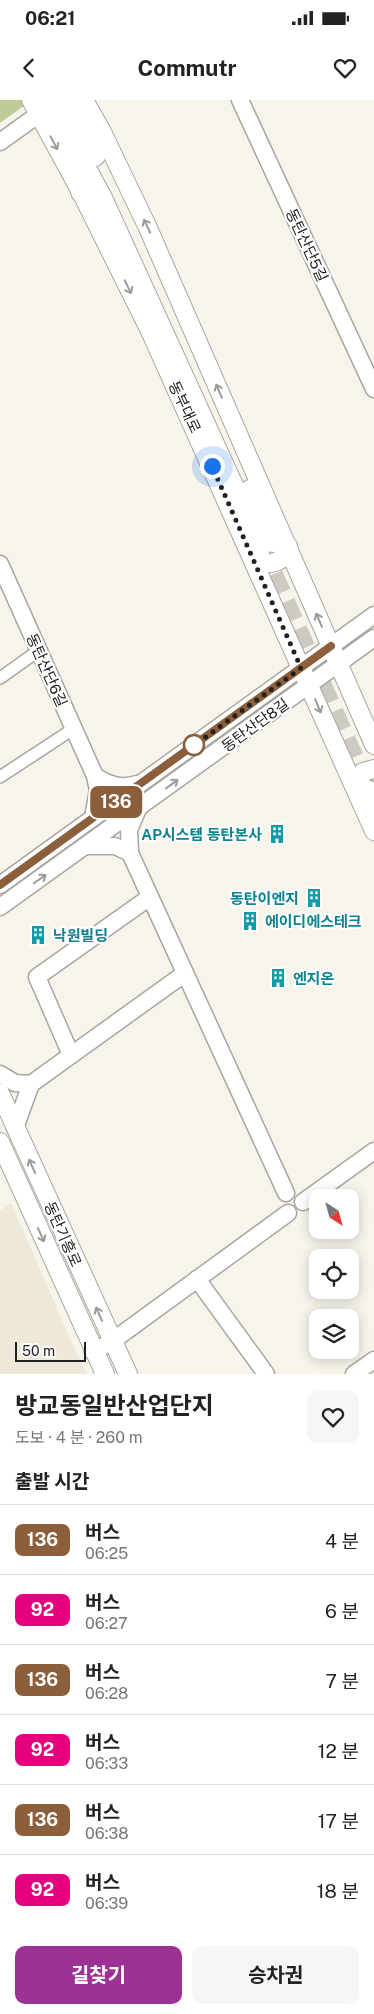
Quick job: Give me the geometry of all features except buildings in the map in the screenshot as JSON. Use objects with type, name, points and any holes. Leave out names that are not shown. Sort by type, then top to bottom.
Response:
[{"type":"highway","name":"동부대로","points":[[66,100],[114,194],[270,549]]},
{"type":"highway","points":[[74,100],[91,130],[102,132]]},
{"type":"highway","name":"동부대로","points":[[39,105],[80,156],[102,198],[270,549]]},
{"type":"highway","points":[[80,156],[81,192]]},
{"type":"main road","name":"동부대로","points":[[84,100],[102,132],[148,228],[270,549],[301,668],[366,795],[374,831]]},
{"type":"main road","name":"동부대로","points":[[39,105],[151,333],[270,549],[331,646],[374,745]]},
{"type":"main road","points":[[366,795],[359,777],[363,772],[374,768]]},
{"type":"main road","name":"동탄기흥로","points":[[0,1093],[111,1342],[128,1374]]},
{"type":"main road","name":"동탄기흥로","points":[[0,1142],[93,1352],[105,1374]]},
{"type":"street","name":"동탄산단5길","points":[[240,100],[374,389]]},
{"type":"street","points":[[0,142],[39,105]]},
{"type":"street","name":"동탄산단6길","points":[[0,564],[95,776]]},
{"type":"street","name":"동탄산단8길","points":[[0,885],[374,615]]},
{"type":"street","name":"동탄산단8길","points":[[0,907],[374,638]]},
{"type":"street","points":[[0,678],[38,651]]},
{"type":"street","points":[[0,777],[73,729]]},
{"type":"street","points":[[95,776],[111,785],[120,787],[144,781]]},
{"type":"street","points":[[93,818],[98,790],[95,776]]},
{"type":"street","points":[[140,807],[129,830],[130,853],[286,1193]]},
{"type":"street","points":[[86,846],[115,846],[130,853]]},
{"type":"street","points":[[71,1055],[37,977],[150,897]]},
{"type":"street","points":[[15,1128],[31,1084],[184,974]]},
{"type":"street","points":[[0,1074],[15,1083],[31,1084]]},
{"type":"street","points":[[93,1352],[111,1342],[288,1213],[298,1212],[303,1202],[374,1151]]},
{"type":"street","points":[[286,1193],[296,1193],[303,1202]]},
{"type":"street","points":[[286,1193],[281,1199],[281,1206],[288,1213]]},
{"type":"street","points":[[197,1279],[266,1374]]},
{"type":"street","points":[[354,1374],[374,1360]]},
{"type":"shaded area","points":[[11,1203],[87,1374],[0,1374],[0,1211]]},
{"type":"green space","points":[[0,100],[32,100],[0,123]]},
{"type":"tunnel","points":[[261,547],[368,790]]},
{"type":"bus line","name":"136","points":[[0,885],[331,646]]},
{"type":"place","name":"AP시스템 동탄본사","points":[[277,834]]},
{"type":"place","name":"동탄이엔지","points":[[314,898]]},
{"type":"place","name":"에이디에스테크","points":[[250,921]]},
{"type":"place","name":"낙원빌딩","points":[[38,935]]},
{"type":"place","name":"엔지온","points":[[278,978]]},
{"type":"route","points":[[194,745],[189,749],[301,668],[212,466]]}]
